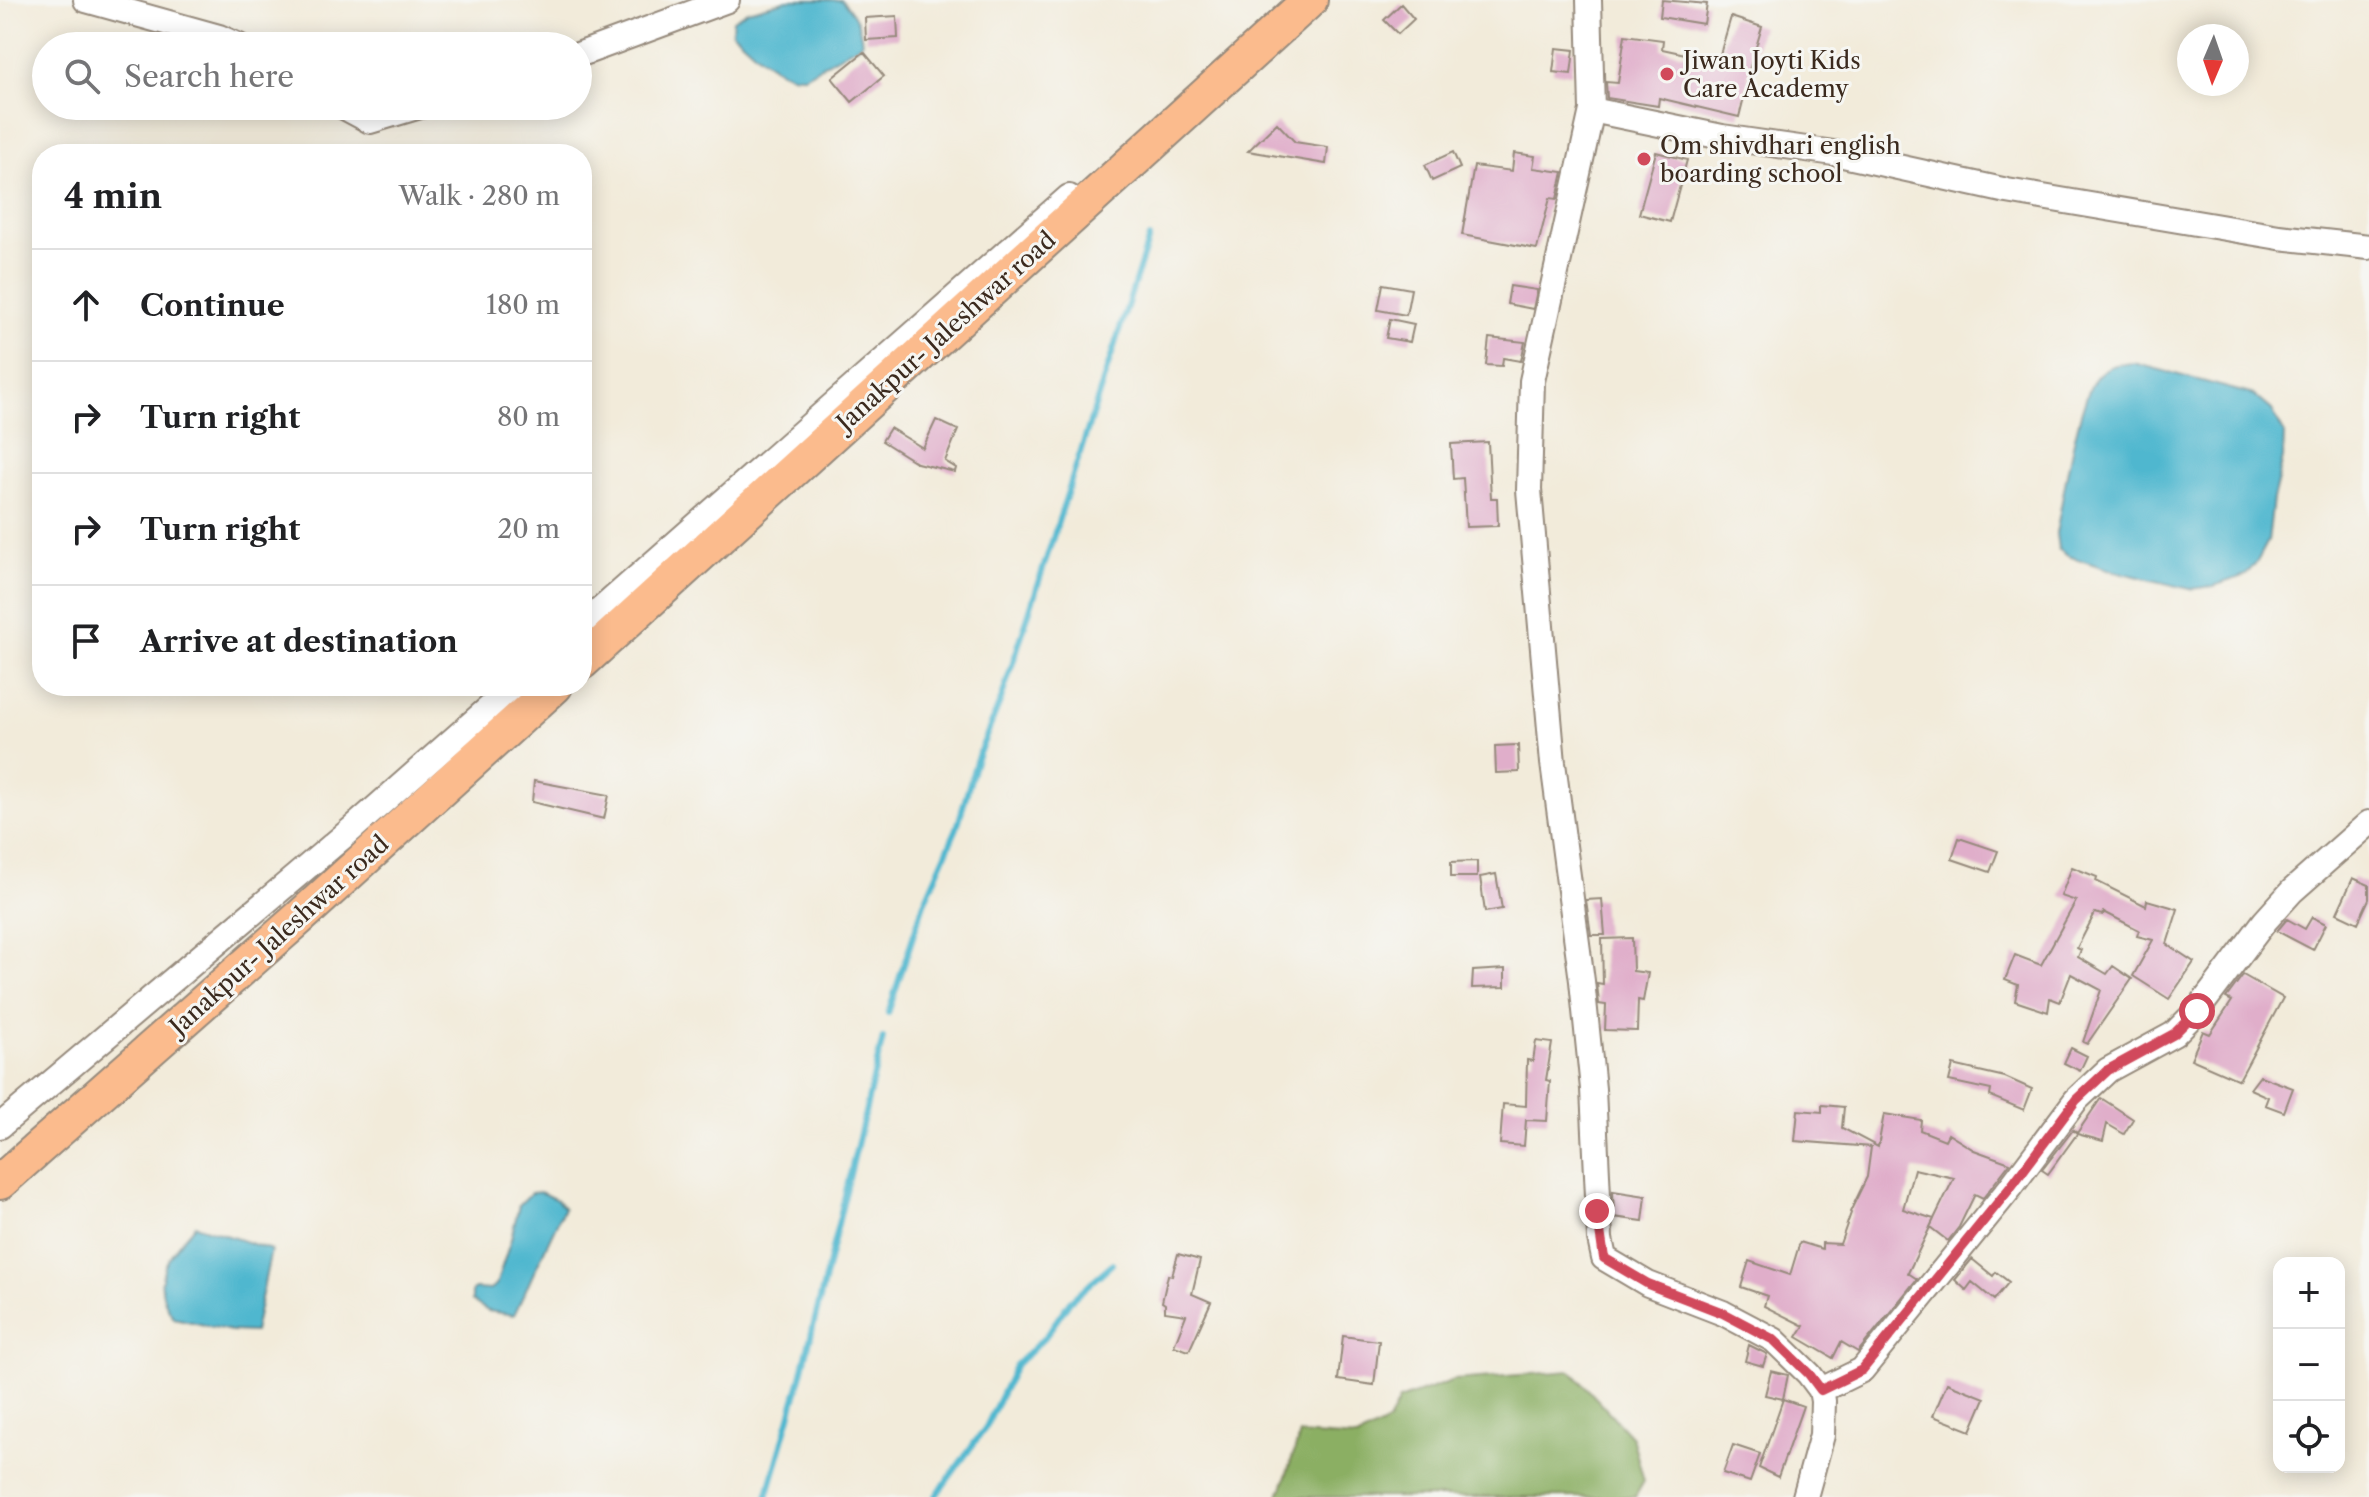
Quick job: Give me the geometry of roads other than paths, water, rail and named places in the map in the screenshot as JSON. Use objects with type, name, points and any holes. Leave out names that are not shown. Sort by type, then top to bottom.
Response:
[{"type":"highway","name":"Janakpur- Jaleshwar road","points":[[592,653],[1310,0]]},
{"type":"highway","name":"Janakpur- Jaleshwar road","points":[[0,1182],[298,919],[544,696]]},
{"type":"street","points":[[86,0],[201,32]]},
{"type":"street","points":[[592,50],[727,0]]},
{"type":"street","points":[[592,617],[1296,0]]},
{"type":"street","points":[[1589,0],[1592,110],[1532,381],[1529,490],[1553,763],[1593,1089],[1600,1239],[1604,1258],[1648,1284],[1723,1313],[1774,1340],[1809,1374],[1821,1390],[1822,1435],[1805,1497]]},
{"type":"street","points":[[1592,110],[1722,137],[1834,153],[2007,191],[2279,237],[2369,247]]},
{"type":"street","points":[[0,1126],[352,829],[503,696]]},
{"type":"street","points":[[1821,1390],[1862,1370],[2010,1188],[2076,1100],[2108,1070],[2174,1034],[2197,1011],[2265,921],[2292,891],[2369,823]]},
{"type":"water","points":[[788,0],[841,0],[856,19],[862,43],[804,76],[774,67],[732,32],[733,20],[747,11]]},
{"type":"water","points":[[2134,363],[2254,395],[2272,410],[2284,433],[2283,458],[2273,499],[2268,541],[2246,575],[2214,586],[2190,589],[2114,571],[2068,556],[2058,549],[2056,534],[2067,474],[2085,402],[2099,374],[2107,368]]},
{"type":"water","points":[[540,1192],[557,1200],[564,1208],[514,1315],[488,1311],[472,1301],[472,1291],[490,1290],[496,1285],[519,1205],[531,1193]]},
{"type":"water","points":[[195,1225],[271,1250],[254,1332],[231,1331],[174,1318],[166,1304],[162,1292],[164,1268]]},
{"type":"waterway","points":[[888,1013],[924,903],[957,828],[976,761],[1001,700],[1149,238]]},
{"type":"waterway","points":[[767,1497],[801,1377],[883,1038]]},
{"type":"waterway","points":[[935,1497],[986,1427],[1015,1366],[1045,1337],[1070,1301],[1112,1264]]},
{"type":"place","name":"Jiwan Joyti Kids Care Academy","points":[[1667,74]]},
{"type":"place","name":"Om shivdhari english boarding school","points":[[1644,159]]}]
